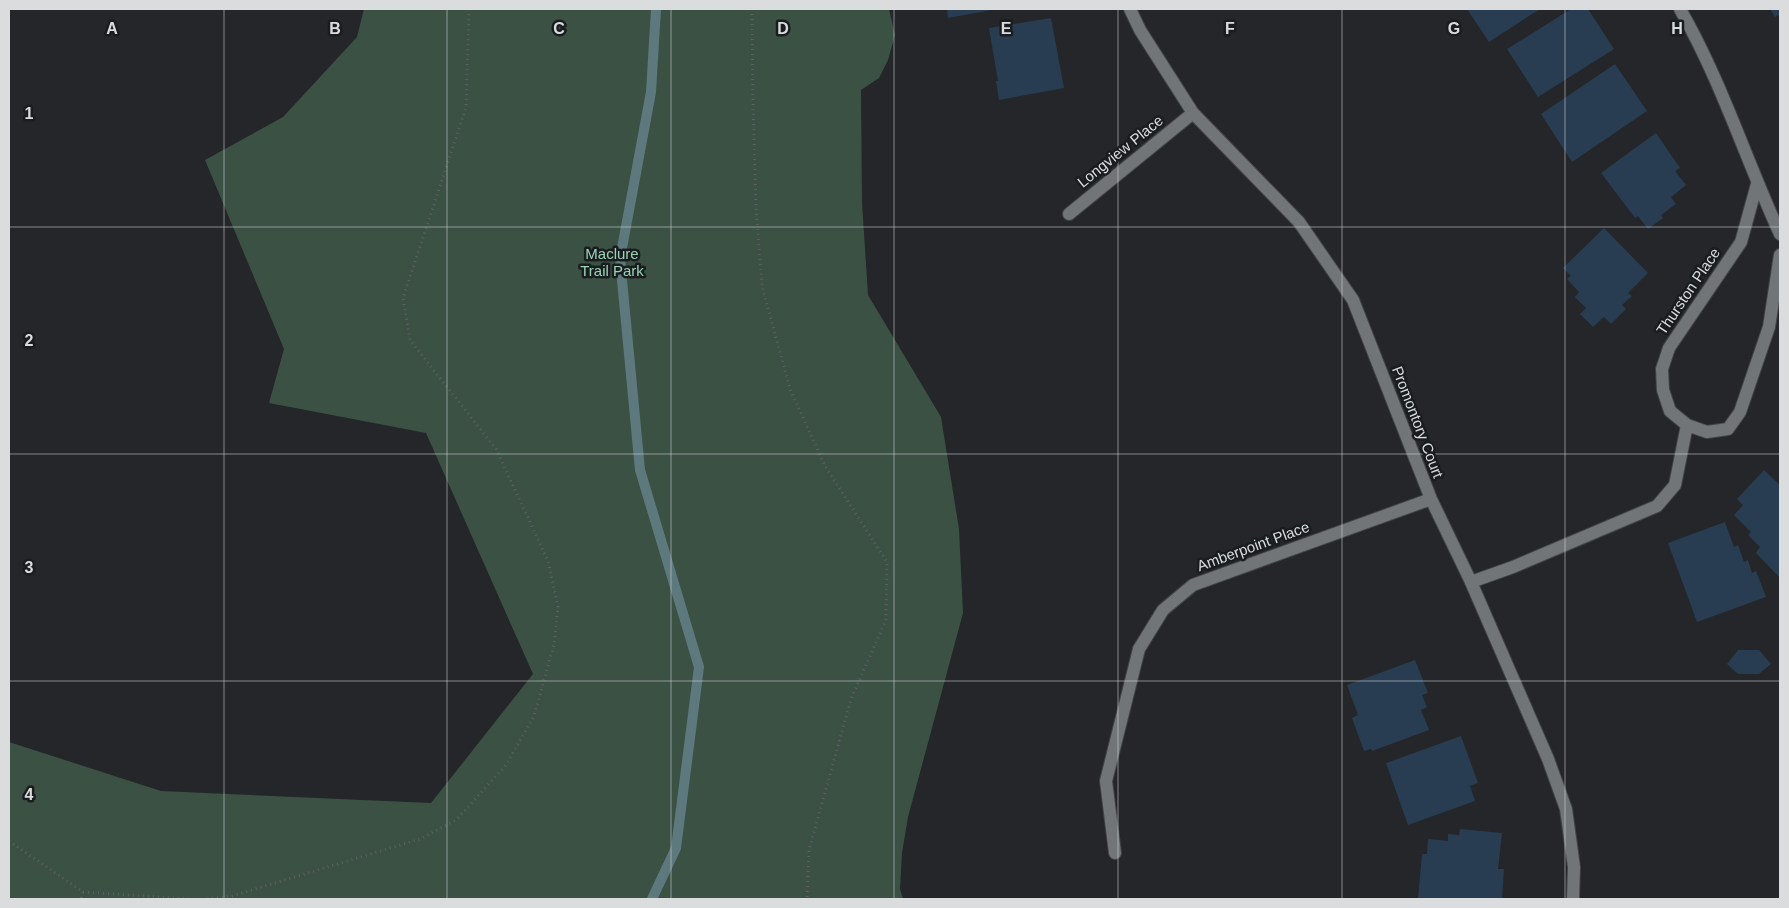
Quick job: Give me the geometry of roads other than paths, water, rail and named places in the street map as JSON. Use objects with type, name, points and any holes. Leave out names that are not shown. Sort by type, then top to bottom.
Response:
[{"type":"street","name":"Promontory Court","points":[[1130,9],[1140,30],[1193,113],[1299,222],[1353,300],[1431,499],[1471,582],[1548,759],[1566,809],[1574,867],[1573,899]]},
{"type":"street","points":[[1680,9],[1692,29],[1722,93],[1757,184],[1780,234]]},
{"type":"street","name":"Longview Place","points":[[1069,214],[1193,113]]},
{"type":"street","name":"Thurston Place","points":[[1757,184],[1742,242],[1669,348],[1662,369],[1663,390],[1670,411],[1687,425],[1707,432],[1728,429],[1740,412],[1769,327],[1780,255]]},
{"type":"street","points":[[1471,582],[1513,567],[1657,506],[1675,485],[1687,425]]},
{"type":"street","name":"Amberpoint Place","points":[[1115,854],[1106,781],[1140,649],[1164,610],[1193,585],[1431,499]]},
{"type":"waterway","points":[[652,899],[676,848],[699,667],[640,470],[620,259],[651,92],[656,9]]},
{"type":"park label","name":"Maclure Trail Park","points":[[612,262]]}]
